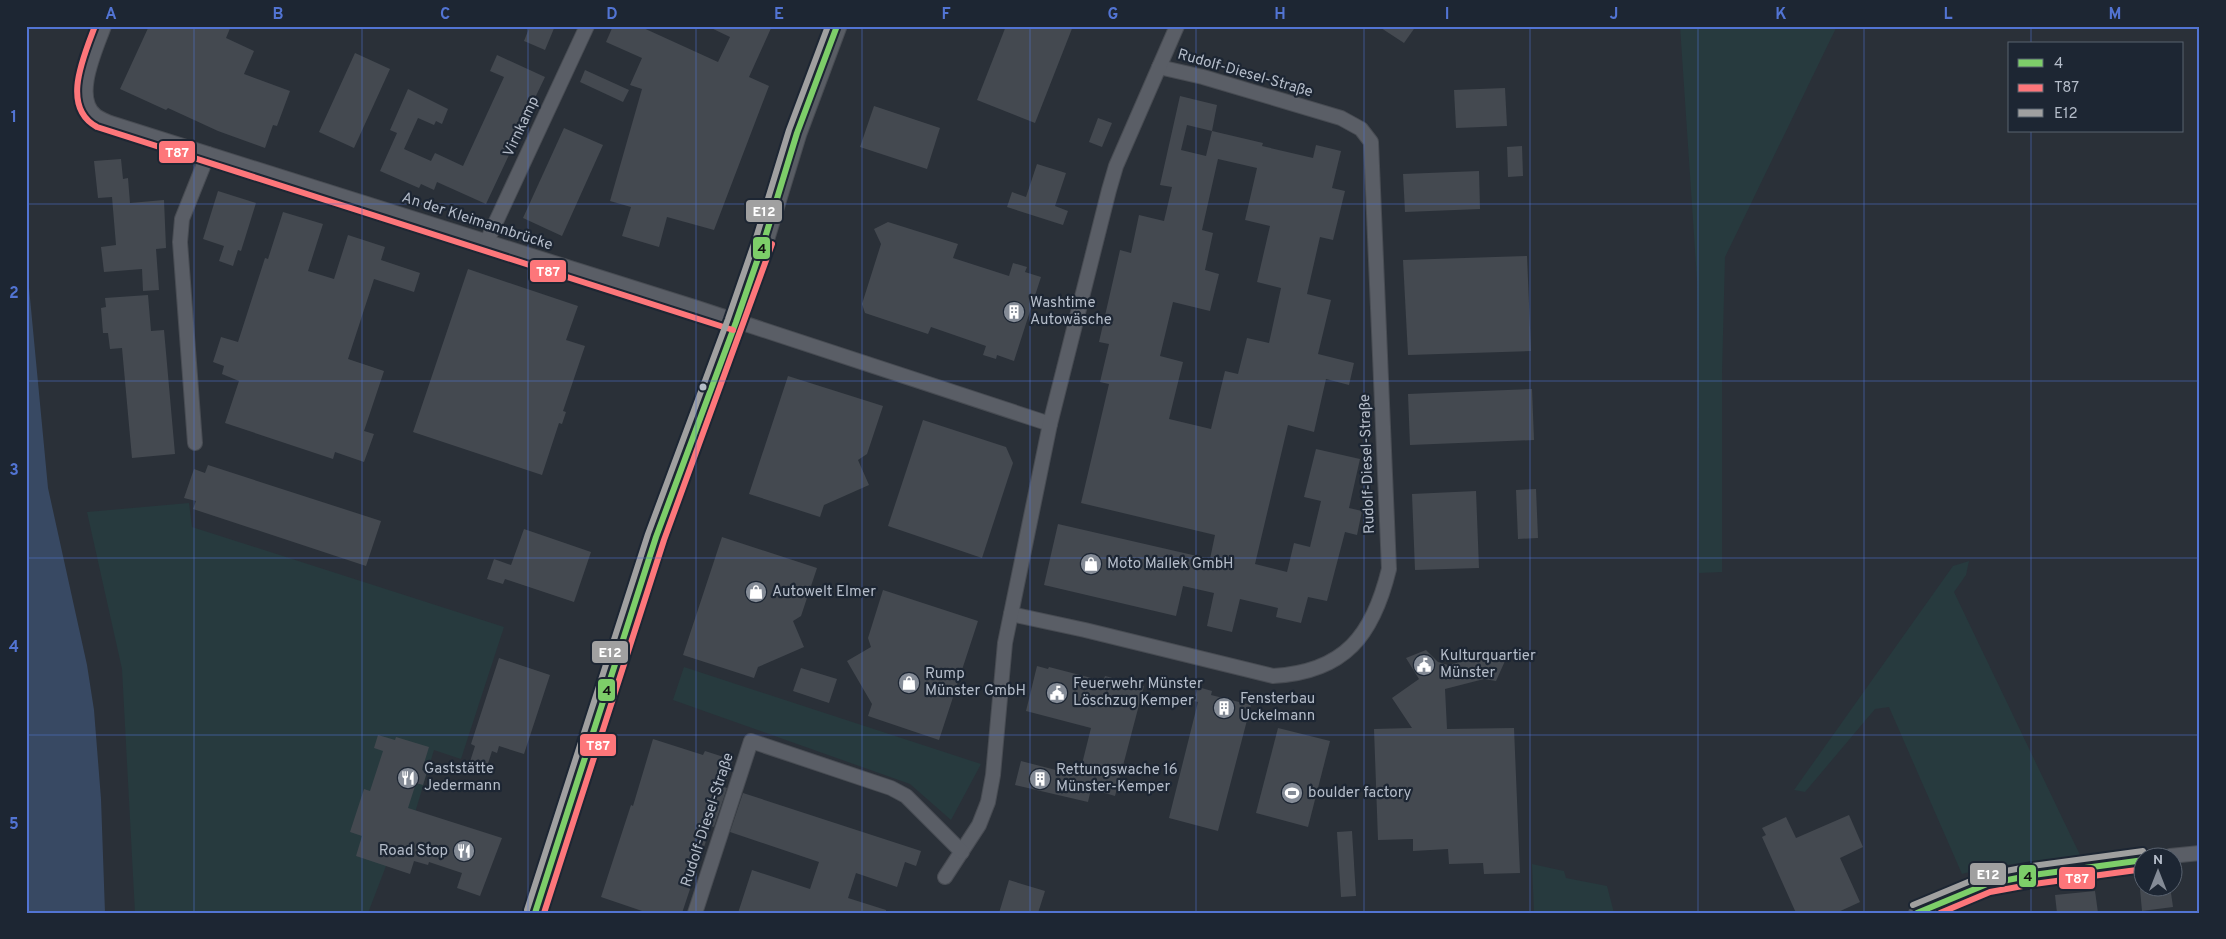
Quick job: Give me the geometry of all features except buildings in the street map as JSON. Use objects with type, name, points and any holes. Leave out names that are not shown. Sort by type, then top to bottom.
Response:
[{"type":"main road","points":[[534,913],[656,537],[736,322],[764,241],[797,133],[837,26]]},
{"type":"street","name":"An der Kleimannbrücke","points":[[104,26],[86,80],[84,93],[88,105],[95,116],[110,123],[487,241],[736,322]]},
{"type":"street","name":"Virnkamp","points":[[487,241],[586,26]]},
{"type":"street","name":"Rudolf-Diesel-Straße","points":[[945,877],[980,825],[988,802],[994,775],[1005,643],[1050,424],[1109,190],[1116,166],[1177,26]]},
{"type":"street","name":"Rudolf-Diesel-Straße","points":[[1011,614],[1273,676],[1296,675],[1320,668],[1351,648],[1374,614],[1383,594],[1389,568],[1371,142],[1361,129],[1341,118],[1203,77],[1159,67]]},
{"type":"street","points":[[195,443],[180,242],[182,219],[208,154]]},
{"type":"street","points":[[736,322],[1050,424]]},
{"type":"street","name":"Rudolf-Diesel-Straße","points":[[695,913],[751,741],[891,788],[906,796],[962,852]]},
{"type":"street","points":[[2184,854],[2200,852]]},
{"type":"street","points":[[1916,913],[1987,884],[2032,875],[2134,861]]},
{"type":"green space","points":[[1680,26],[1837,26],[1725,257],[1722,373],[1722,572],[1699,573],[1697,280]]},
{"type":"green space","points":[[189,503],[192,527],[504,627],[461,759],[434,750],[407,839],[391,853],[368,913],[135,913],[122,669],[87,512]]},
{"type":"green space","points":[[1969,561],[1966,575],[1954,592],[2080,855],[1984,868],[1962,874],[1889,707],[1875,709],[1805,792],[1794,790],[1953,566]]},
{"type":"green space","points":[[684,667],[981,764],[951,820],[910,784],[673,700]]},
{"type":"green space","points":[[1532,864],[1564,871],[1566,878],[1607,886],[1614,913],[1534,913]]},
{"type":"water","points":[[26,256],[48,488],[87,665],[94,710],[101,799],[105,913],[26,913]]},
{"type":"transit line","name":"T87","points":[[95,26],[81,66],[77,94],[80,107],[86,118],[97,127],[733,330]]},
{"type":"transit line","name":"E12","points":[[527,910],[648,534],[728,319],[756,238],[789,130],[828,26]]},
{"type":"transit line","name":"4","points":[[535,913],[656,537],[736,322],[764,241],[797,133],[837,26]]},
{"type":"transit line","name":"T87","points":[[544,913],[664,540],[772,244]]},
{"type":"transit line","name":"E12","points":[[1913,905],[1985,875],[2032,866],[2134,852]]},
{"type":"transit line","name":"4","points":[[1917,913],[1987,884],[2033,875],[2134,861]]},
{"type":"transit line","name":"T87","points":[[1940,913],[1990,892],[2134,870]]},
{"type":"place","name":"Washtime Autowäsche","points":[[1014,312]]},
{"type":"place","name":"Moto Mallek GmbH","points":[[1091,564]]},
{"type":"place","name":"Autowelt Elmer","points":[[756,592]]},
{"type":"place","name":"Kulturquartier Münster","points":[[1424,665]]},
{"type":"place","name":"Rump Münster GmbH","points":[[909,683]]},
{"type":"place","name":"Feuerwehr Münster Löschzug Kemper","points":[[1057,693]]},
{"type":"place","name":"Fensterbau Uckelmann","points":[[1224,708]]},
{"type":"place","name":"Gaststätte Jedermann","points":[[408,778]]},
{"type":"place","name":"Rettungswache 16 Münster-Kemper","points":[[1040,779]]},
{"type":"place","name":"boulder factory","points":[[1292,793]]},
{"type":"place","name":"Road Stop","points":[[464,851]]}]
